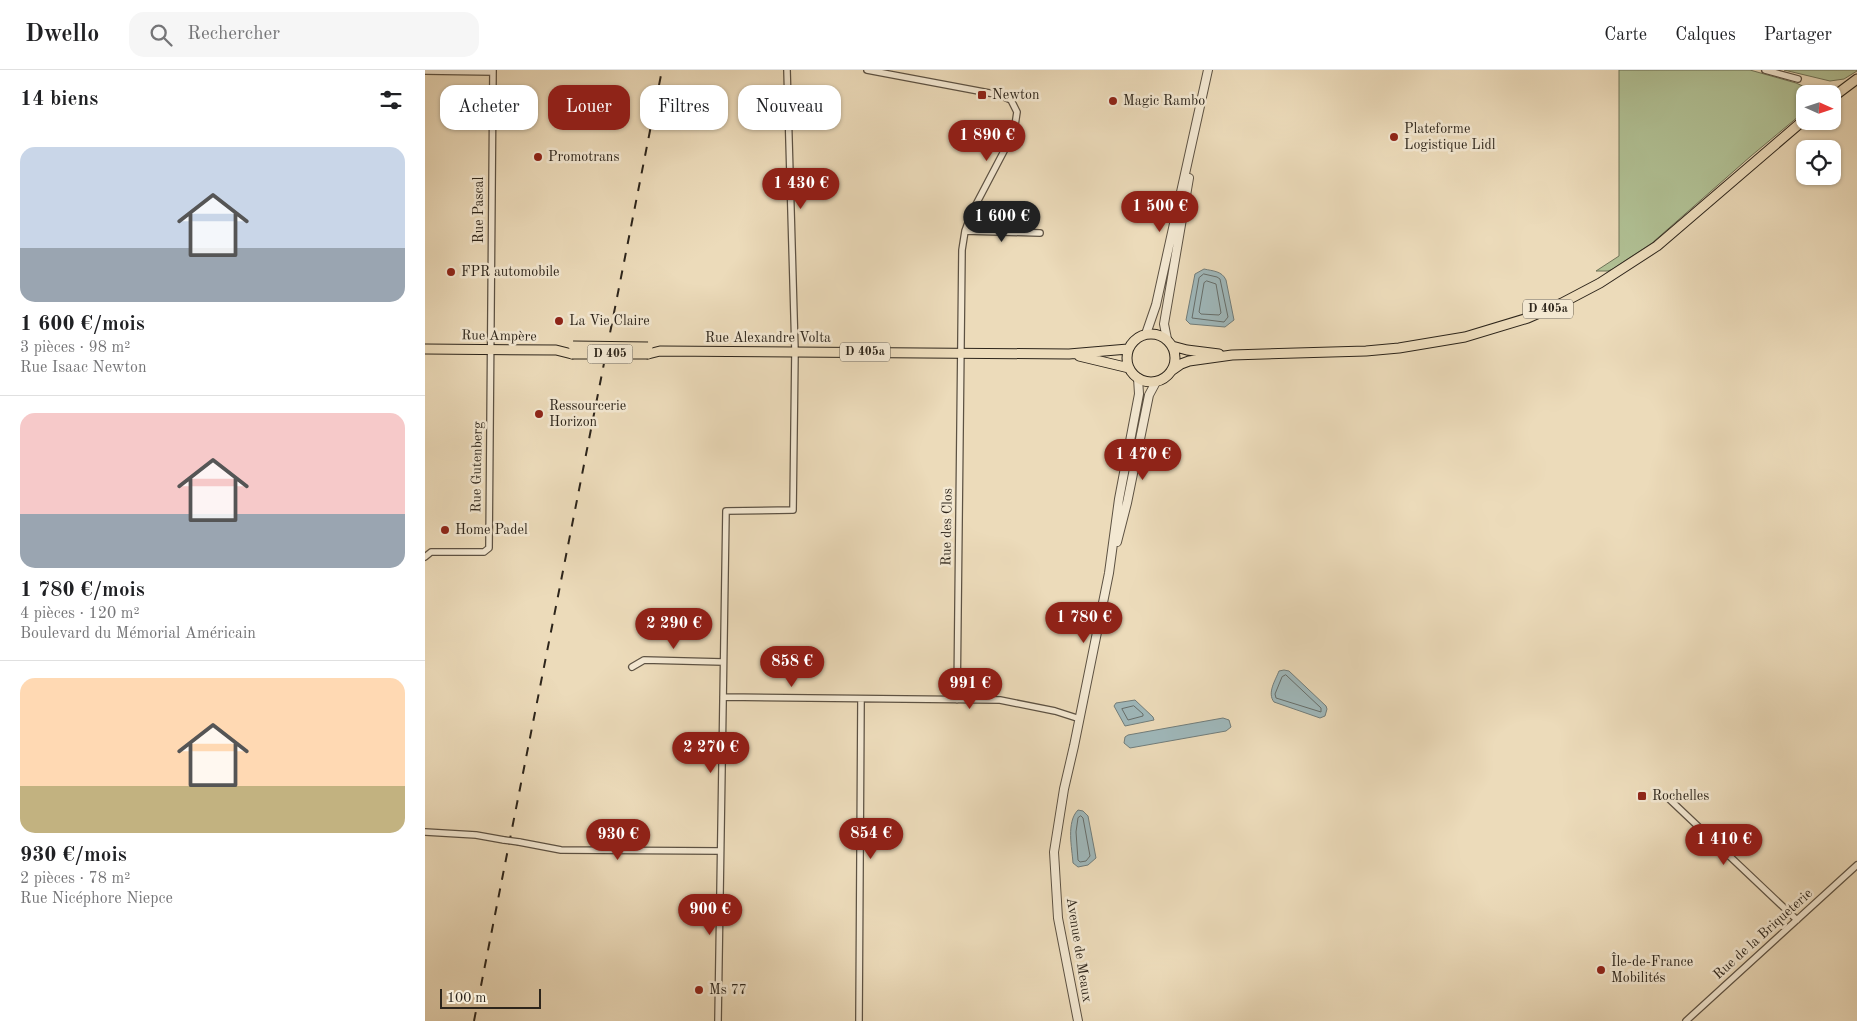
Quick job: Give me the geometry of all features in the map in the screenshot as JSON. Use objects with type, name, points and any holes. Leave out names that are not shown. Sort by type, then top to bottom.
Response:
[{"type":"main road","points":[[1841,91],[1857,79]]},
{"type":"main road","name":"D 405a","points":[[1171,371],[1189,361],[1232,355],[1366,351],[1399,348],[1465,337],[1528,318],[1600,284],[1651,250],[1796,127]]},
{"type":"main road","points":[[1146,334],[1160,335],[1169,342],[1175,358],[1171,371],[1167,376],[1156,382],[1149,382],[1138,378],[1129,368],[1127,362],[1128,349],[1135,339],[1146,334]]},
{"type":"main road","name":"D 405a","points":[[1169,342],[1187,350],[1232,355]]},
{"type":"main road","name":"Rue Ampère","points":[[425,348],[648,351]]},
{"type":"main road","name":"Rue Alexandre Volta","points":[[648,351],[1069,354],[1128,349]]},
{"type":"main road","name":"Rue Alexandre Volta","points":[[1069,354],[1129,368]]},
{"type":"street","points":[[718,1021],[726,511],[793,510],[795,351],[787,70]]},
{"type":"street","name":"Rue des Clos","points":[[867,70],[1000,95],[1011,100],[1017,112],[1014,132],[972,212],[965,231],[962,250],[957,700]]},
{"type":"street","points":[[1169,342],[1164,324],[1194,142],[1208,70]]},
{"type":"street","points":[[1765,70],[1798,79]]},
{"type":"street","points":[[425,71],[493,71]]},
{"type":"street","name":"Rue Pascal","points":[[491,349],[493,71]]},
{"type":"street","points":[[1146,334],[1156,305],[1190,150],[1194,142]]},
{"type":"street","points":[[965,231],[1040,233]]},
{"type":"street","name":"Rue Gutenberg","points":[[425,557],[431,552],[484,552],[489,548],[491,349]]},
{"type":"street","points":[[1109,573],[1119,498],[1139,394],[1138,378]]},
{"type":"street","points":[[1109,573],[1127,503],[1149,395],[1156,382]]},
{"type":"street","name":"Avenue de Meaux","points":[[1078,1021],[1058,918],[1054,852],[1064,789],[1109,573]]},
{"type":"street","points":[[632,667],[644,660],[723,662]]},
{"type":"street","points":[[723,697],[1000,700],[1055,711],[1079,719]]},
{"type":"street","points":[[859,1021],[861,699]]},
{"type":"street","points":[[1666,796],[1797,920]]},
{"type":"street","points":[[425,832],[476,835],[561,850],[720,852]]},
{"type":"street","name":"Rue de la Briqueterie","points":[[1686,1021],[1857,865]]},
{"type":"green space","points":[[1619,70],[1750,70],[1800,85],[1796,85],[1796,118],[1652,243],[1613,269],[1596,271],[1619,256]]},
{"type":"green space","points":[[1784,70],[1857,71],[1844,79],[1830,81]]},
{"type":"water","points":[[1204,269],[1220,273],[1226,280],[1234,320],[1225,327],[1190,324],[1186,320],[1195,274]]},
{"type":"water","points":[[1279,671],[1289,671],[1326,706],[1325,716],[1320,718],[1274,702],[1271,695],[1272,687]]},
{"type":"water","points":[[1135,700],[1154,720],[1125,726],[1114,706],[1116,703]]},
{"type":"water","points":[[1223,718],[1229,720],[1231,727],[1226,731],[1130,748],[1124,743],[1125,737],[1128,735]]},
{"type":"water","points":[[1078,810],[1083,811],[1088,816],[1096,858],[1088,865],[1078,867],[1073,863],[1071,828],[1074,815]]},
{"type":"railway","points":[[474,1021],[662,70]]},
{"type":"place","name":"Newton","points":[[982,95]]},
{"type":"place","name":"Magic Rambo","points":[[1113,101]]},
{"type":"place","name":"Plateforme Logistique Lidl","points":[[1394,137]]},
{"type":"place","name":"Promotrans","points":[[538,157]]},
{"type":"place","name":"FPR automobile","points":[[451,272]]},
{"type":"place","name":"La Vie Claire","points":[[559,321]]},
{"type":"place","name":"Ressourcerie Horizon","points":[[539,414]]},
{"type":"place","name":"Home Padel","points":[[445,530]]},
{"type":"place","name":"Rochelles","points":[[1642,796]]},
{"type":"place","name":"Île-de-France Mobilités","points":[[1601,970]]},
{"type":"place","name":"Ms 77","points":[[699,990]]}]
